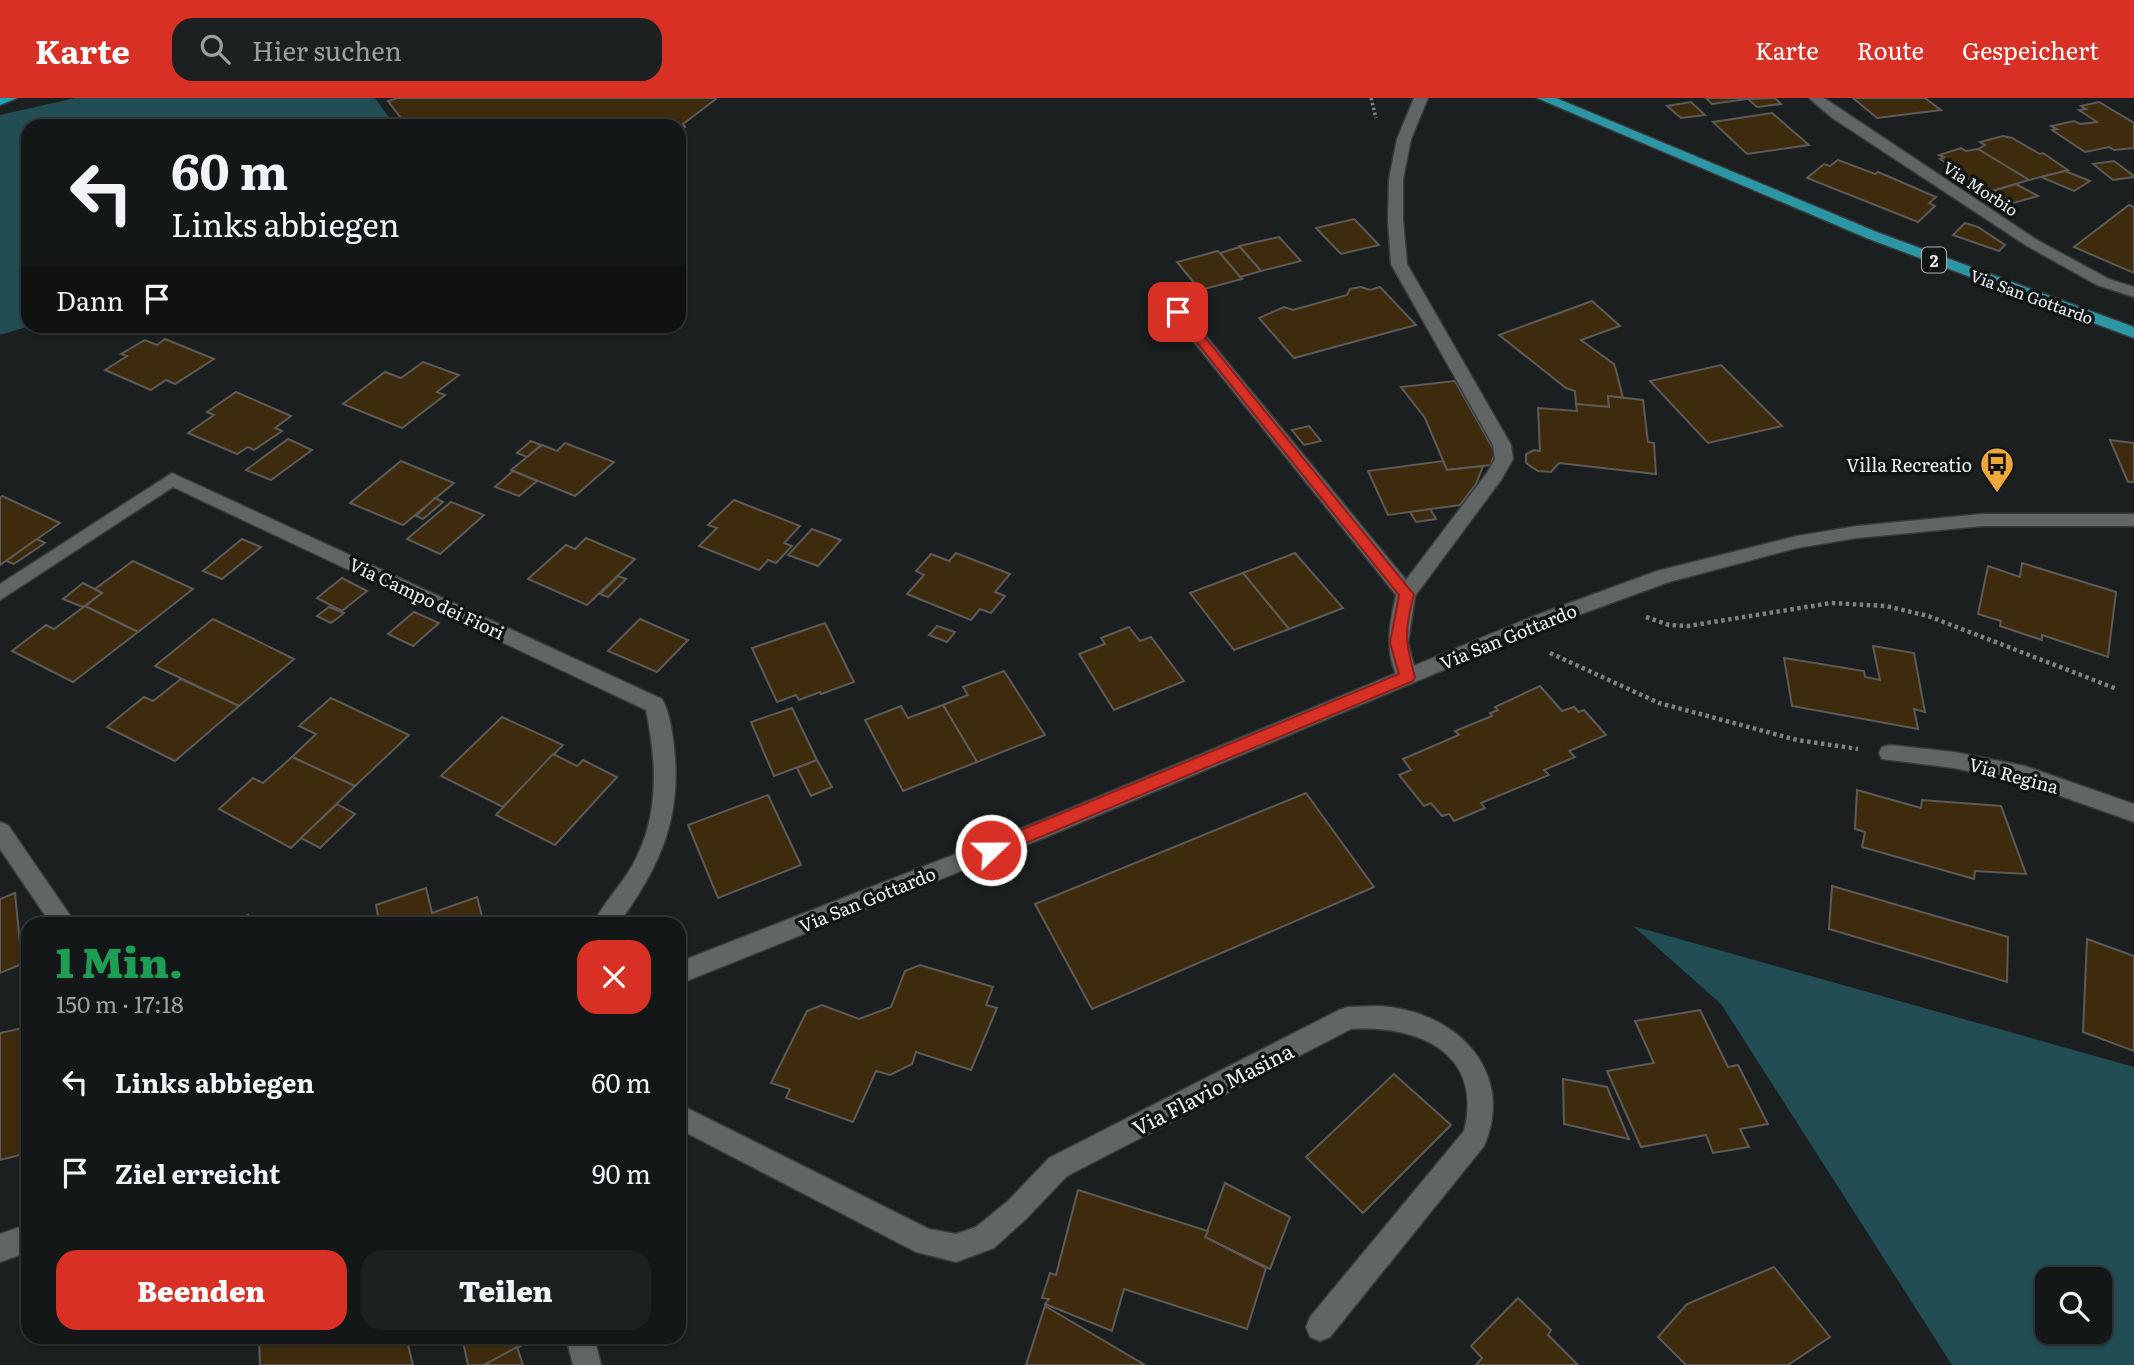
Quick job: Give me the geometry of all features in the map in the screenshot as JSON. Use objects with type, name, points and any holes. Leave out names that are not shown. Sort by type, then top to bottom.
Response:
[{"type":"highway","points":[[0,100],[10,98]]},
{"type":"main road","name":"Via San Gottardo","points":[[1544,98],[1934,260],[2134,333]]},
{"type":"main road","name":"Via San Gottardo","points":[[1579,98],[1736,179]]},
{"type":"street","points":[[1407,677],[1398,643],[1406,594],[1495,476],[1504,459],[1502,446],[1399,264],[1395,231],[1395,178],[1420,98]]},
{"type":"street","name":"Via Morbio","points":[[1816,98],[1836,114],[2032,243],[2103,282],[2134,292]]},
{"type":"street","points":[[1178,312],[1406,594]]},
{"type":"street","name":"Via Campo dei Fiori","points":[[0,593],[172,479],[655,705],[665,746],[667,780],[654,847],[633,888],[610,917]]},
{"type":"street","name":"Via San Gottardo","points":[[686,970],[1044,829],[1612,593],[1720,560],[1797,542],[1857,532],[1983,520],[2134,520]]},
{"type":"street","name":"Via Regina","points":[[1890,753],[1954,760],[2025,775],[2134,813]]},
{"type":"street","points":[[0,831],[59,917]]},
{"type":"street","name":"Via Flavio Masina","points":[[686,1120],[926,1242],[956,1248],[984,1238],[1017,1210],[1058,1167],[1348,1018],[1400,1019],[1424,1028],[1465,1056],[1480,1081],[1483,1112],[1475,1138],[1320,1327]]},
{"type":"street","points":[[0,1248],[21,1240]]},
{"type":"street","points":[[582,1344],[587,1365]]},
{"type":"path","points":[[1612,593],[1651,621],[1688,626],[1831,603],[1886,606],[1928,617],[2117,690]]},
{"type":"path","points":[[1508,635],[1659,703],[1797,740],[1890,753]]},
{"type":"shaded area","points":[[75,98],[375,98],[390,119],[21,119],[21,329],[0,335],[0,115]]},
{"type":"shaded area","points":[[1633,926],[2134,1067],[2134,1365],[1952,1365],[1721,1004]]},
{"type":"building","points":[[398,98],[716,99],[686,122],[686,119],[402,119],[388,101]]},
{"type":"building","points":[[1706,98],[1754,98],[1712,104]]},
{"type":"building","points":[[1775,98],[1781,104],[1757,107],[1748,99]]},
{"type":"building","points":[[1853,98],[1925,98],[1941,110],[1877,118]]},
{"type":"building","points":[[1691,102],[1705,115],[1681,118],[1667,106]]},
{"type":"building","points":[[2099,102],[2134,123],[2134,148],[2114,150],[2109,147],[2085,152],[2052,130],[2057,129],[2051,126],[2074,121],[2080,124],[2097,122],[2079,110],[2086,109],[2081,106]]},
{"type":"building","points":[[1772,113],[1809,145],[1747,154],[1713,122]]},
{"type":"building","points":[[2003,136],[2043,153],[2068,170],[2029,180],[1978,149],[1985,145],[1980,142]]},
{"type":"building","points":[[1961,148],[1966,151],[1978,149],[2029,180],[1992,191],[1985,186],[1981,187],[1940,159],[1944,157],[1939,155]]},
{"type":"building","points":[[1838,160],[1875,174],[1878,172],[1936,197],[1929,203],[1935,206],[1918,222],[1807,178],[1824,164],[1830,166]]},
{"type":"building","points":[[2114,161],[2134,177],[2113,180],[2093,164]]},
{"type":"building","points":[[2065,171],[2090,181],[2074,191],[2041,177]]},
{"type":"building","points":[[2016,184],[2038,196],[2013,203],[1993,191]]},
{"type":"building","points":[[2129,205],[2134,207],[2134,273],[2074,247]]},
{"type":"building","points":[[1354,219],[1379,245],[1341,254],[1316,228]]},
{"type":"building","points":[[1965,223],[1978,227],[2005,245],[1999,251],[1953,235]]},
{"type":"building","points":[[1279,237],[1301,261],[1261,271],[1239,246]]},
{"type":"building","points":[[1240,247],[1261,271],[1240,277],[1220,253]]},
{"type":"building","points":[[1218,251],[1242,279],[1200,290],[1177,262]]},
{"type":"building","points":[[1361,287],[1370,290],[1380,287],[1416,325],[1294,358],[1259,318],[1284,307],[1293,310],[1347,295],[1350,289]]},
{"type":"building","points":[[1592,301],[1620,326],[1581,340],[1614,364],[1623,398],[1608,396],[1609,407],[1576,404],[1575,391],[1566,388],[1499,335]]},
{"type":"building","points":[[165,339],[214,359],[175,384],[166,380],[151,390],[105,370],[127,356],[121,354],[145,340],[157,345]]},
{"type":"building","points":[[423,362],[459,375],[437,392],[445,395],[402,428],[343,404],[385,372],[401,378]]},
{"type":"building","points":[[1721,365],[1782,426],[1708,443],[1650,381]]},
{"type":"building","points":[[1455,381],[1495,452],[1491,465],[1447,470],[1425,418],[1401,387]]},
{"type":"building","points":[[236,392],[291,416],[275,428],[282,431],[254,450],[248,447],[237,454],[188,433],[214,415],[207,412]]},
{"type":"building","points":[[1608,396],[1643,400],[1648,442],[1654,443],[1656,474],[1559,463],[1551,472],[1538,471],[1526,463],[1526,454],[1534,450],[1540,451],[1538,408],[1577,411],[1576,404],[1609,407]]},
{"type":"building","points":[[1309,426],[1321,441],[1304,445],[1292,430]]},
{"type":"building","points":[[288,439],[312,450],[271,480],[246,470]]},
{"type":"building","points":[[2110,440],[2134,443],[2134,482],[2128,482]]},
{"type":"building","points":[[531,441],[541,445],[527,457],[517,453]]},
{"type":"building","points":[[565,443],[614,462],[575,496],[511,470],[542,445],[557,451]]},
{"type":"building","points":[[401,461],[454,483],[403,525],[350,503]]},
{"type":"building","points":[[1443,461],[1447,470],[1483,466],[1476,484],[1460,505],[1388,515],[1368,471]]},
{"type":"building","points":[[513,471],[537,481],[519,496],[495,487]]},
{"type":"building","points":[[0,497],[60,523],[0,565]]},
{"type":"building","points":[[435,498],[443,502],[423,519],[416,516]]},
{"type":"building","points":[[734,500],[800,526],[784,543],[792,546],[776,563],[768,560],[759,570],[699,546],[717,528],[708,525]]},
{"type":"building","points":[[451,502],[484,515],[440,554],[407,539]]},
{"type":"building","points":[[1430,509],[1436,519],[1416,522],[1410,512]]},
{"type":"building","points":[[812,529],[841,540],[818,566],[788,555]]},
{"type":"building","points":[[586,538],[635,559],[587,605],[528,579],[566,545],[575,549]]},
{"type":"building","points":[[37,539],[45,543],[14,564],[6,561]]},
{"type":"building","points":[[242,539],[261,547],[222,579],[203,571]]},
{"type":"building","points":[[956,553],[1010,574],[995,592],[1005,596],[991,613],[980,609],[971,620],[907,594],[924,575],[916,571],[931,554],[949,561]]},
{"type":"building","points":[[1295,553],[1343,608],[1289,629],[1243,573]]},
{"type":"building","points":[[133,561],[193,589],[138,632],[85,606],[102,593],[95,589]]},
{"type":"building","points":[[2022,563],[2116,592],[2108,657],[2042,635],[2042,640],[2000,626],[2001,621],[1978,614],[1988,566],[2020,577]]},
{"type":"building","points":[[1243,573],[1289,629],[1234,650],[1190,593]]},
{"type":"building","points":[[618,576],[626,579],[608,597],[600,594]]},
{"type":"building","points":[[342,578],[367,591],[342,611],[317,598]]},
{"type":"building","points":[[83,583],[102,593],[83,607],[63,599]]},
{"type":"building","points":[[85,606],[138,632],[73,682],[12,651],[46,625],[54,629]]},
{"type":"building","points":[[329,607],[344,613],[331,623],[317,616]]},
{"type":"building","points":[[414,612],[439,623],[413,646],[388,634]]},
{"type":"building","points":[[213,619],[294,659],[239,706],[155,666]]},
{"type":"building","points":[[640,619],[688,640],[657,672],[608,651]]},
{"type":"building","points":[[825,623],[854,682],[799,700],[796,695],[777,702],[752,648]]},
{"type":"building","points":[[937,626],[955,632],[947,642],[929,635]]},
{"type":"building","points":[[1129,627],[1140,641],[1151,637],[1184,681],[1114,710],[1079,654],[1105,644],[1101,638]]},
{"type":"building","points":[[1873,646],[1914,653],[1925,712],[1914,709],[1918,729],[1792,706],[1784,658],[1864,671],[1865,677],[1880,680]]},
{"type":"building","points":[[1004,671],[1045,735],[977,762],[943,705],[968,695],[963,687]]},
{"type":"building","points":[[181,679],[239,706],[175,761],[107,727],[144,697],[153,701]]},
{"type":"building","points":[[1540,686],[1562,711],[1574,707],[1579,712],[1584,710],[1606,735],[1569,751],[1575,757],[1544,770],[1549,775],[1481,803],[1485,808],[1454,821],[1449,814],[1442,816],[1431,803],[1424,806],[1399,775],[1411,770],[1403,759],[1459,735],[1455,731],[1492,716],[1490,713],[1498,710],[1495,707]]},
{"type":"building","points":[[331,698],[409,735],[355,786],[292,757],[316,734],[299,726]]},
{"type":"building","points":[[943,705],[977,762],[903,791],[865,720],[901,706],[908,718]]},
{"type":"building","points":[[792,708],[817,760],[774,776],[751,722]]},
{"type":"building","points":[[502,717],[563,745],[503,807],[441,776]]},
{"type":"building","points":[[553,754],[577,766],[583,760],[617,777],[555,845],[496,815]]},
{"type":"building","points":[[292,757],[355,786],[291,848],[219,809],[253,778],[263,783]]},
{"type":"building","points":[[817,760],[832,787],[811,796],[797,768]]},
{"type":"building","points":[[1857,790],[1921,808],[1922,800],[2001,806],[2026,874],[1975,871],[1974,879],[1862,847],[1865,832],[1855,829]]},
{"type":"building","points":[[1306,793],[1374,887],[1092,1009],[1035,904]]},
{"type":"building","points":[[768,795],[801,865],[718,898],[688,825]]},
{"type":"building","points":[[337,804],[355,814],[320,848],[301,838]]},
{"type":"building","points":[[1832,886],[2008,937],[2007,982],[1829,929]]},
{"type":"building","points":[[426,888],[432,913],[477,897],[482,917],[375,917],[378,916],[376,905]]},
{"type":"building","points":[[15,893],[21,964],[0,973],[0,899]]},
{"type":"building","points":[[2087,939],[2134,956],[2134,1051],[2083,1032]]},
{"type":"building","points":[[920,965],[993,987],[986,1005],[997,1008],[971,1070],[916,1052],[912,1064],[890,1075],[876,1071],[853,1122],[786,1098],[790,1089],[771,1083],[807,1011],[822,1005],[859,1019],[891,1007],[905,971]]},
{"type":"building","points":[[1700,1010],[1728,1067],[1738,1065],[1768,1124],[1740,1129],[1749,1147],[1713,1153],[1706,1135],[1641,1147],[1607,1071],[1654,1063],[1635,1021]]},
{"type":"building","points":[[21,1028],[21,1155],[0,1160],[0,1033]]},
{"type":"building","points":[[1394,1074],[1451,1125],[1363,1213],[1306,1157]]},
{"type":"building","points":[[1563,1079],[1607,1087],[1629,1139],[1564,1124]]},
{"type":"building","points":[[1225,1183],[1290,1217],[1270,1269],[1205,1237]]},
{"type":"building","points":[[1078,1190],[1208,1231],[1205,1237],[1266,1268],[1247,1329],[1124,1289],[1112,1331],[1045,1304],[1049,1299],[1042,1298],[1050,1273],[1056,1275]]},
{"type":"building","points":[[1774,1267],[1830,1337],[1788,1365],[1686,1365],[1658,1337],[1687,1304]]},
{"type":"building","points":[[1518,1298],[1551,1330],[1548,1335],[1578,1365],[1476,1365],[1482,1358],[1471,1346]]},
{"type":"building","points":[[1045,1306],[1145,1365],[1026,1365]]},
{"type":"building","points":[[259,1344],[408,1344],[413,1365],[260,1365]]},
{"type":"building","points":[[464,1344],[524,1344],[484,1365],[468,1365]]},
{"type":"building","points":[[517,1347],[523,1365],[484,1365]]},
{"type":"place","name":"Villa Recreatio","points":[[1997,494]]},
{"type":"route","points":[[991,850],[1407,677],[1398,643],[1406,594],[1178,312]]}]
